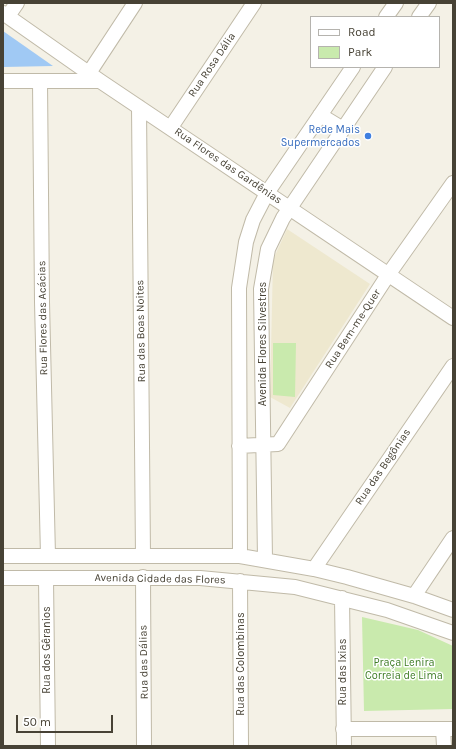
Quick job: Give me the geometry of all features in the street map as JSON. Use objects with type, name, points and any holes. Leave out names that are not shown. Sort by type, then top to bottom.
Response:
[{"type":"street","points":[[5,14],[17,3]]},
{"type":"street","points":[[3,81],[40,81],[94,77],[135,3]]},
{"type":"street","name":"Rua Rosa Dália","points":[[171,127],[254,3]]},
{"type":"street","points":[[387,16],[396,3]]},
{"type":"street","points":[[420,16],[429,3]]},
{"type":"street","name":"Rua Flores das Gardênias","points":[[5,14],[94,77],[171,127],[453,318]]},
{"type":"street","name":"Avenida Flores Silvestres","points":[[240,556],[239,288],[242,265],[253,220],[267,193],[351,68]]},
{"type":"street","name":"Avenida Flores Silvestres","points":[[265,559],[261,289],[268,249],[275,231],[384,68]]},
{"type":"street","name":"Rua Flores das Acácias","points":[[40,81],[42,302],[48,556]]},
{"type":"street","name":"Rua das Boas Noites","points":[[139,107],[143,556]]},
{"type":"street","points":[[320,114],[343,129]]},
{"type":"street","name":"Rua Bem-me-Quer","points":[[239,446],[263,446],[278,444],[388,275],[453,183]]},
{"type":"street","name":"Rua das Begônias","points":[[314,568],[453,366]]},
{"type":"street","points":[[414,596],[453,538]]},
{"type":"street","name":"Avenida Cidade das Flores","points":[[3,556],[240,556],[314,568],[414,596],[453,610]]},
{"type":"street","points":[[108,577],[105,569],[109,556]]},
{"type":"street","name":"Rua das Dálias","points":[[143,577],[144,746]]},
{"type":"street","name":"Avenida Cidade das Flores","points":[[3,578],[200,578],[295,587],[388,610],[453,633]]},
{"type":"street","name":"Rua dos Gêranios","points":[[46,578],[48,746]]},
{"type":"street","name":"Rua das Colombinas","points":[[240,581],[241,746]]},
{"type":"street","name":"Rua das Ixias","points":[[342,598],[344,746]]},
{"type":"street","points":[[343,729],[448,729],[444,746]]},
{"type":"shaded area","points":[[287,229],[370,284],[290,408],[270,397],[273,260]]},
{"type":"green space","points":[[273,343],[296,343],[295,397],[273,395]]},
{"type":"green space","name":"Praça Lenira Correia de Lima","points":[[362,617],[418,630],[453,646],[453,709],[364,711]]},
{"type":"water","points":[[3,31],[53,66],[3,67]]},
{"type":"place","name":"Rede Mais Supermercados","points":[[368,136]]}]
